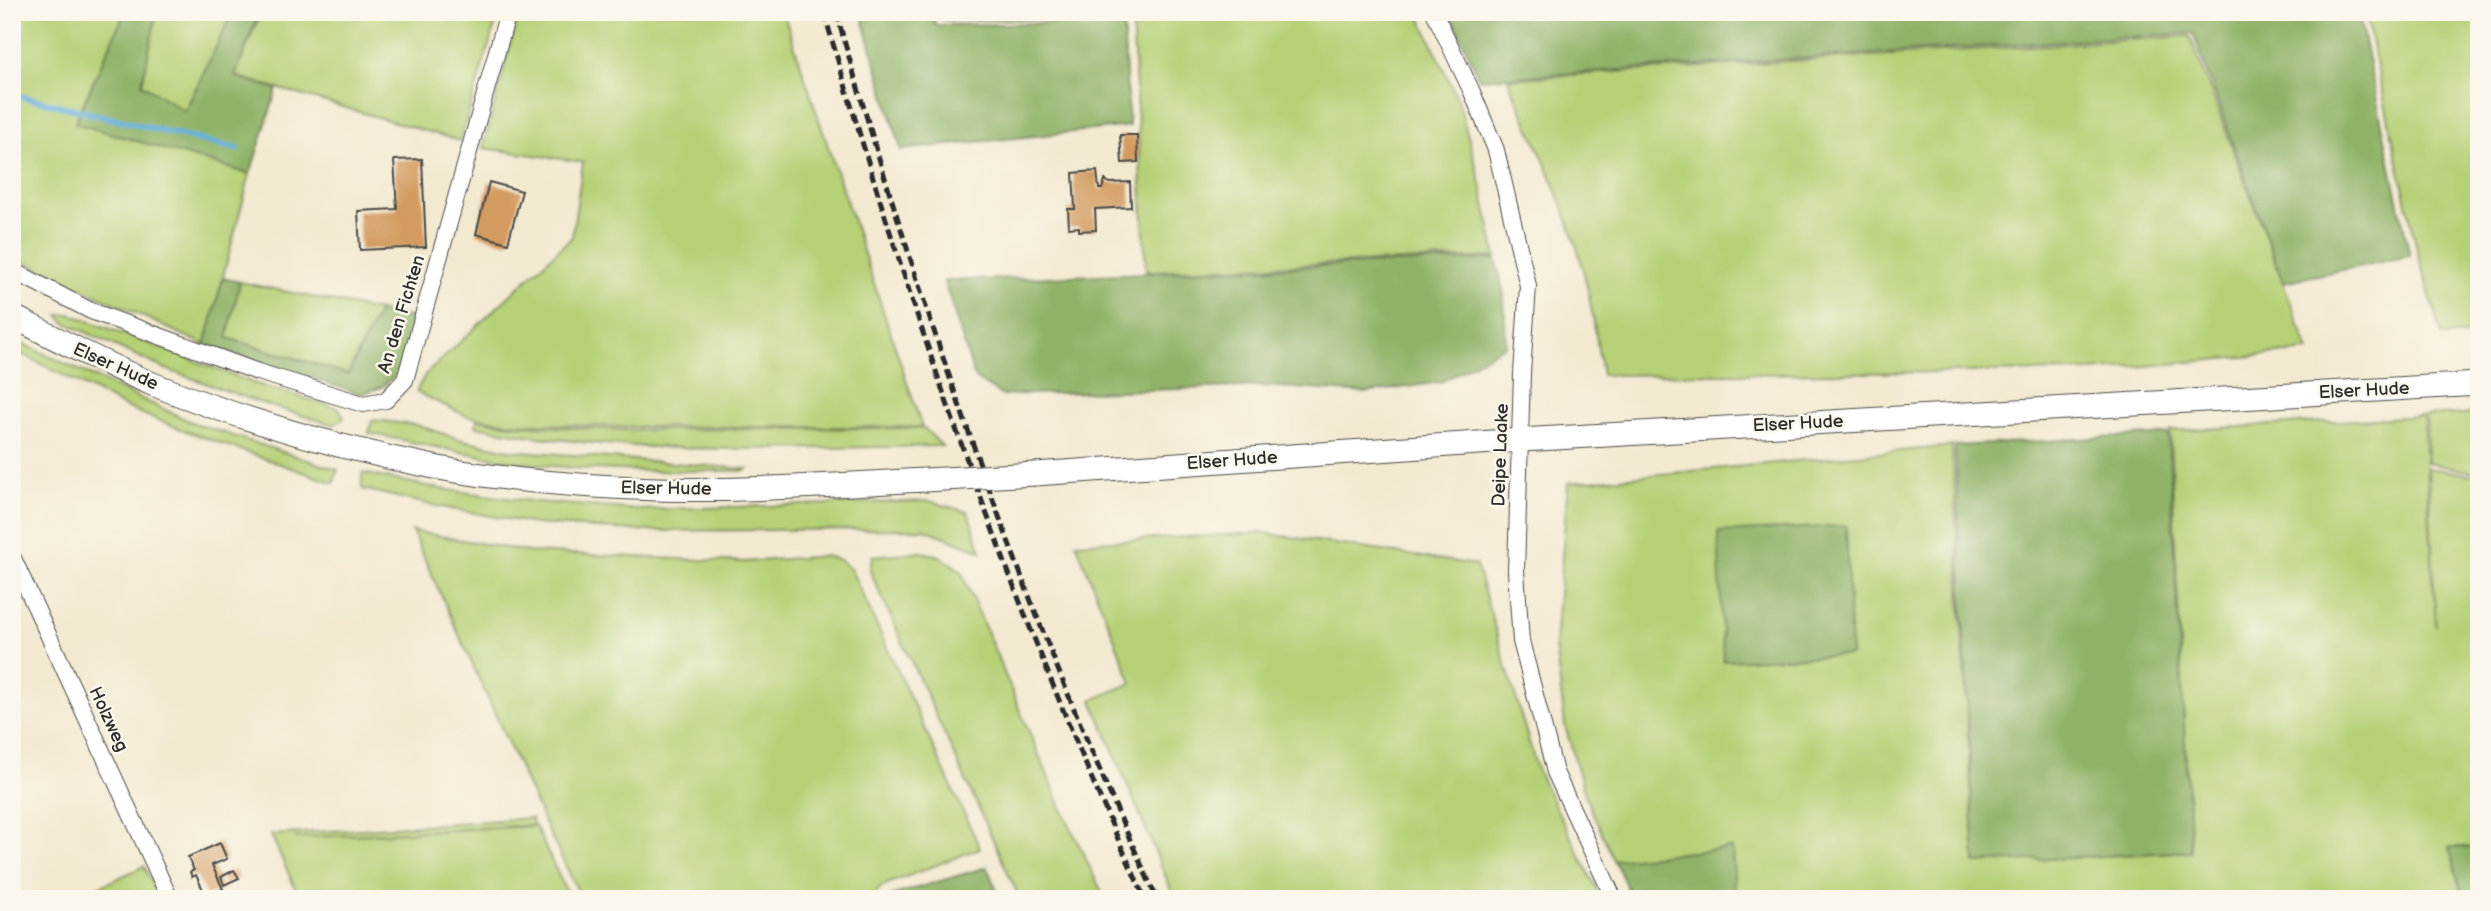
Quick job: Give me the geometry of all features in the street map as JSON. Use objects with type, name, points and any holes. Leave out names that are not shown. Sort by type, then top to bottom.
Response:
[{"type":"street","name":"An den Fichten","points":[[12,270],[90,311],[258,372],[363,404],[386,400],[405,380],[508,12]]},
{"type":"street","name":"Deipe Laake","points":[[1434,12],[1496,150],[1528,286],[1522,373],[1516,571],[1521,641],[1555,772],[1614,899]]},
{"type":"street","name":"Elser Hude","points":[[12,316],[155,384],[261,422],[364,451],[441,468],[541,482],[636,488],[775,487],[1035,474],[1521,440],[2479,384]]},
{"type":"street","name":"Holzweg","points":[[12,556],[170,899]]},
{"type":"green space","points":[[12,12],[125,12],[75,122],[250,174],[205,345],[12,256]]},
{"type":"green space","points":[[125,12],[157,12],[142,84],[185,111],[233,12],[259,12],[235,76],[277,89],[250,174],[75,123]]},
{"type":"green space","points":[[157,12],[233,12],[185,111],[142,84]]},
{"type":"green space","points":[[261,12],[499,12],[460,141],[235,76]]},
{"type":"green space","points":[[519,12],[783,12],[922,427],[626,427],[509,423],[467,416],[416,392],[425,375],[572,237],[583,162],[483,148]]},
{"type":"green space","points":[[861,12],[930,12],[936,25],[1123,22],[1129,126],[901,150]]},
{"type":"green space","points":[[940,12],[1418,12],[1458,100],[1481,184],[1496,257],[1146,271],[1132,19],[943,20]]},
{"type":"green space","points":[[1450,12],[2358,12],[2410,256],[2283,282],[2193,33],[1479,79]]},
{"type":"green space","points":[[2365,12],[2479,12],[2479,334],[2442,336],[2419,258]]},
{"type":"green space","points":[[2190,36],[2309,351],[2091,371],[1602,375],[1590,299],[1572,232],[1508,79]]},
{"type":"green space","points":[[1496,259],[1504,296],[1506,345],[1441,382],[1366,393],[1266,386],[1001,395],[975,378],[944,281]]},
{"type":"green space","points":[[223,278],[240,282],[227,338],[348,374],[379,311],[415,318],[398,373],[382,387],[361,394],[205,345]]},
{"type":"green space","points":[[240,282],[379,311],[348,374],[227,338]]},
{"type":"green space","points":[[70,314],[256,384],[339,408],[344,418],[334,425],[264,404],[163,368],[64,322],[59,315]]},
{"type":"green space","points":[[12,339],[191,422],[338,470],[334,483],[125,407],[12,349]]},
{"type":"green space","points":[[2479,413],[2479,473],[2427,463],[2426,416]]},
{"type":"green space","points":[[2423,416],[2436,628],[2428,468],[2479,476],[2479,847],[2450,847],[2464,899],[1632,899],[1735,892],[1731,848],[1614,860],[1586,798],[1565,725],[1555,645],[1568,483],[1952,446],[1975,863],[2190,851],[2170,431]]},
{"type":"green space","points":[[477,419],[510,425],[627,430],[924,428],[942,446],[767,449],[650,447],[533,436],[476,426]]},
{"type":"green space","points":[[372,420],[417,425],[459,439],[509,450],[748,469],[644,471],[542,465],[369,433]]},
{"type":"green space","points":[[2168,434],[2191,851],[1975,863],[1955,446]]},
{"type":"green space","points":[[362,473],[441,489],[537,502],[639,510],[930,501],[968,512],[981,551],[925,529],[642,531],[535,524],[362,489]]},
{"type":"green space","points":[[1846,526],[1851,655],[1723,661],[1718,532]]},
{"type":"green space","points":[[412,531],[529,552],[744,562],[826,556],[840,560],[851,570],[980,848],[882,886],[870,899],[582,899],[544,822]]},
{"type":"green space","points":[[1262,533],[1476,565],[1538,772],[1602,899],[1175,899],[1092,700],[1132,683],[1076,543]]},
{"type":"green space","points":[[921,552],[940,556],[961,571],[1061,807],[1105,899],[1020,899],[870,571],[872,556]]},
{"type":"green space","points":[[532,818],[533,825],[294,838],[535,826],[570,899],[300,899],[271,835]]},
{"type":"green space","points":[[2449,847],[2479,847],[2479,899],[2464,899]]},
{"type":"green space","points":[[1732,848],[1735,892],[1632,898],[1614,860]]},
{"type":"green space","points":[[144,866],[159,899],[73,899]]},
{"type":"green space","points":[[987,867],[1000,899],[890,899],[893,895]]},
{"type":"building","points":[[1120,135],[1137,135],[1138,162],[1122,163]]},
{"type":"building","points":[[422,159],[426,247],[360,250],[358,211],[397,209],[394,160]]},
{"type":"building","points":[[1097,171],[1099,189],[1102,189],[1105,180],[1110,183],[1130,182],[1131,207],[1095,209],[1096,230],[1079,231],[1079,227],[1069,228],[1068,209],[1075,209],[1073,173]]},
{"type":"building","points":[[489,182],[522,191],[508,243],[476,234]]},
{"type":"building","points":[[220,843],[227,859],[212,865],[223,889],[206,896],[196,875],[192,877],[190,872],[194,870],[188,857]]},
{"type":"building","points":[[234,870],[239,878],[224,885],[221,877]]},
{"type":"waterway","points":[[12,94],[237,149]]},
{"type":"railway","points":[[824,12],[892,238],[968,462],[1052,682],[1145,899]]},
{"type":"railway","points":[[836,12],[904,238],[979,462],[1063,682],[1157,899]]}]
